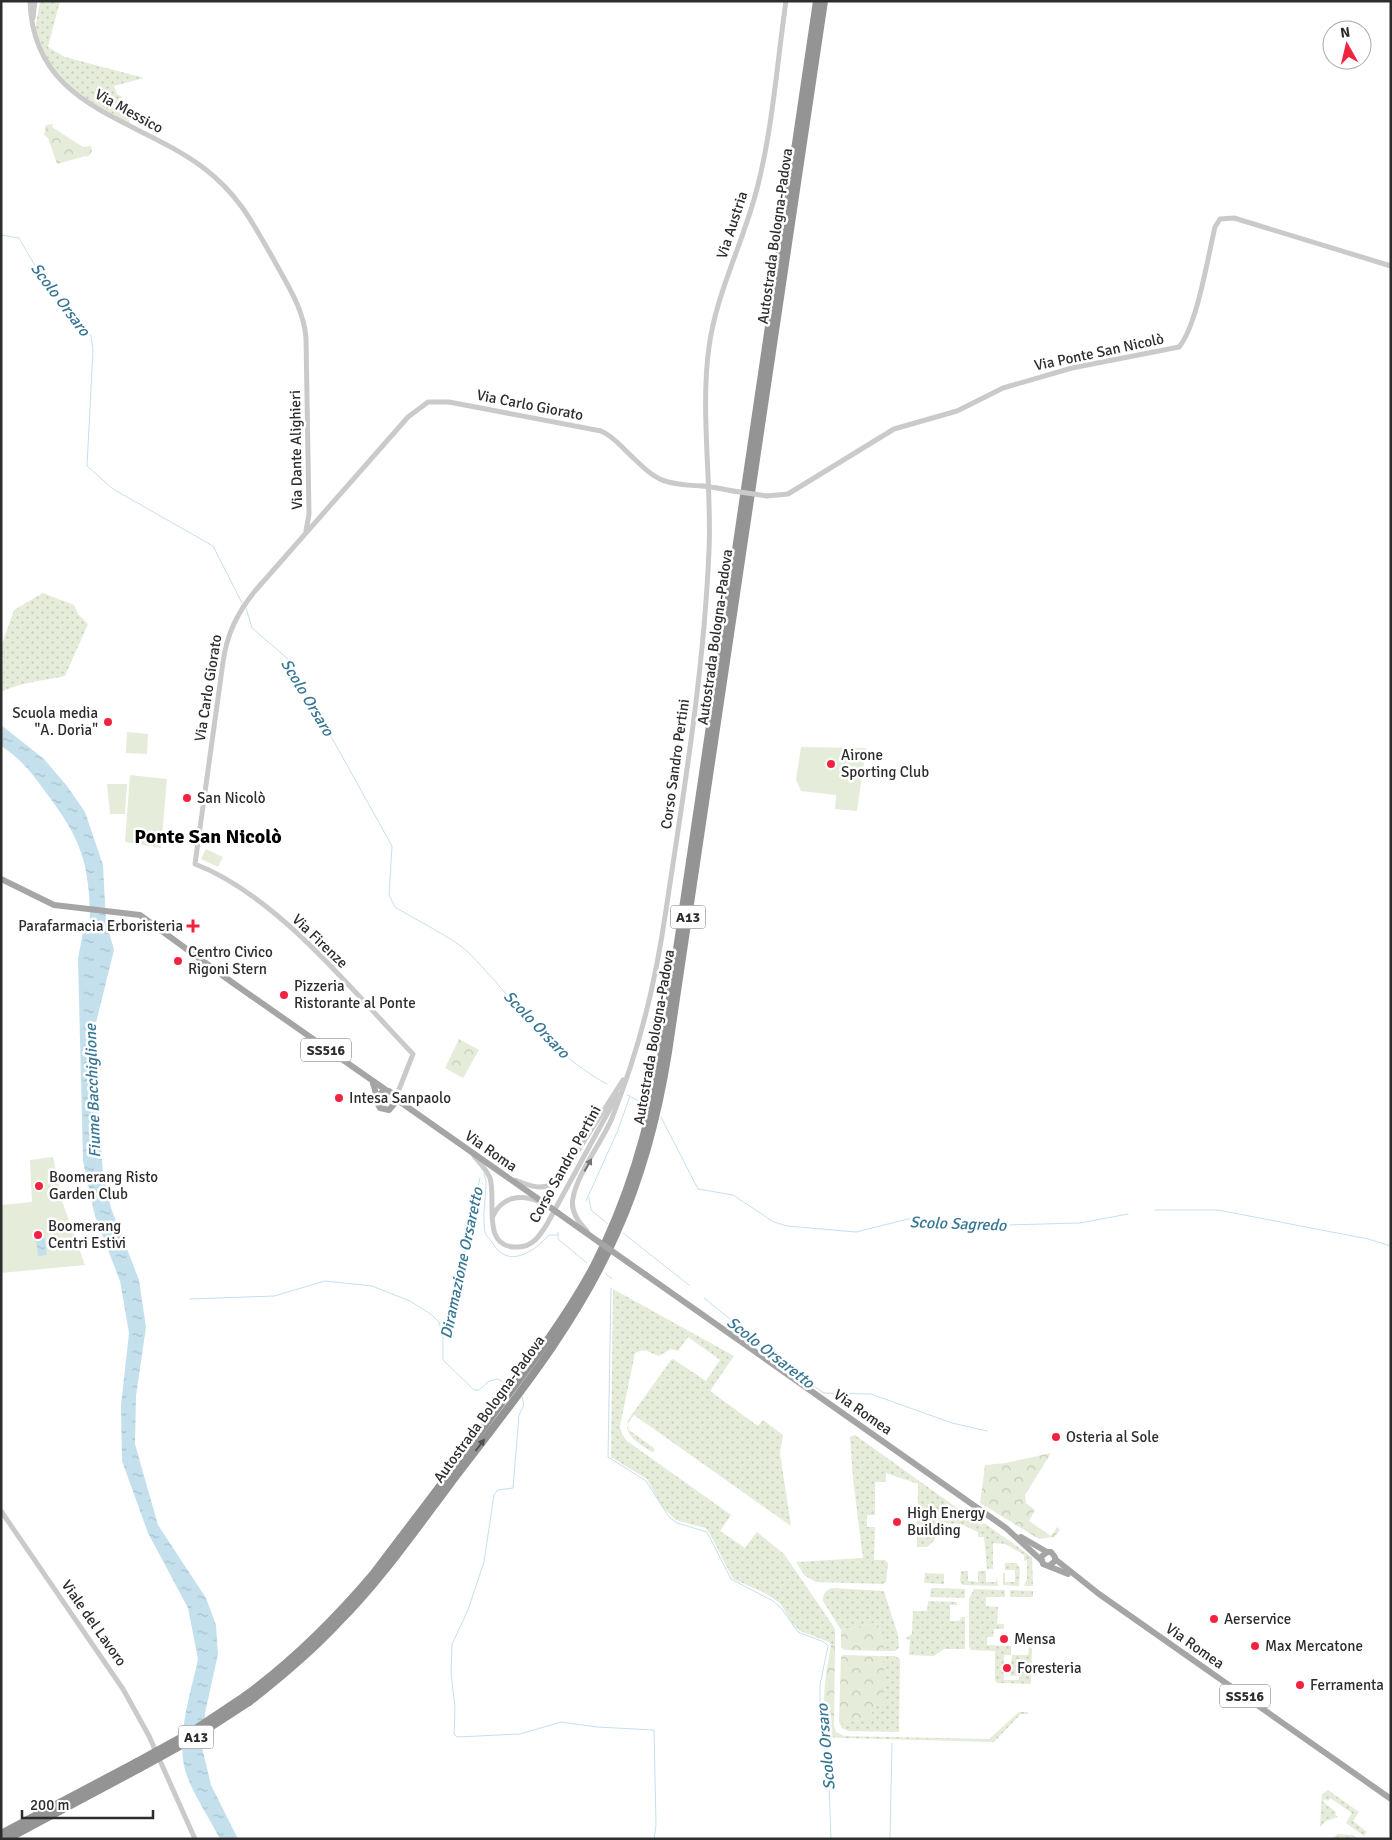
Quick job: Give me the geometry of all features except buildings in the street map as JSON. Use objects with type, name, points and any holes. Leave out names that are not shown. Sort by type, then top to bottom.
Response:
[{"type":"highway","name":"Autostrada Bologna-Padova","points":[[247,1699],[304,1649],[350,1602],[374,1573],[535,1359],[576,1298],[594,1265],[625,1197],[650,1116],[662,1051],[817,1]]},
{"type":"highway","name":"Autostrada Bologna-Padova","points":[[1,1834],[189,1741],[309,1653],[361,1599],[487,1436],[582,1300],[616,1235],[639,1176],[656,1118],[668,1052],[824,1]]},
{"type":"highway","name":"Autostrada Bologna-Padova","points":[[7,1839],[139,1765]]},
{"type":"main road","name":"SS516","points":[[1,879],[40,900],[67,907],[140,915],[216,972],[372,1083],[388,1090],[396,1098]]},
{"type":"main road","points":[[372,1083],[380,1108],[409,1109]]},
{"type":"main road","points":[[377,1097],[380,1092],[388,1090]]},
{"type":"main road","points":[[391,1109],[395,1104],[396,1098]]},
{"type":"main road","name":"Via Roma","points":[[396,1098],[558,1213]]},
{"type":"main road","name":"Via Romea","points":[[558,1213],[1007,1528],[1047,1552]]},
{"type":"main road","name":"Via Romea","points":[[1007,1528],[1041,1560]]},
{"type":"main road","name":"SS516","points":[[1047,1552],[1053,1553],[1055,1559]]},
{"type":"main road","points":[[1041,1560],[1043,1554],[1047,1552]]},
{"type":"main road","points":[[1050,1565],[1055,1559]]},
{"type":"main road","name":"Via Romea","points":[[1055,1559],[1083,1582],[1391,1798]]},
{"type":"main road","name":"SS516","points":[[1041,1560],[1045,1565],[1050,1565]]},
{"type":"main road","name":"Via Romea","points":[[1050,1565],[1083,1582]]},
{"type":"street","name":"Via Messico","points":[[30,1],[32,26],[48,66],[66,88],[78,97],[203,167],[237,197],[289,287],[302,315],[305,328],[307,362]]},
{"type":"street","name":"Via Messico","points":[[32,26],[35,1]]},
{"type":"street","name":"Via Austria","points":[[709,454],[706,392],[710,335],[720,299],[756,194],[786,1]]},
{"type":"street","name":"Via Ponte San Nicolò","points":[[767,496],[788,494],[894,429],[957,412],[1003,388],[1080,366],[1167,351],[1179,347],[1184,341],[1192,320],[1215,227],[1220,219],[1234,218],[1391,266]]},
{"type":"street","name":"Via Dante Alighieri","points":[[303,536],[309,523],[307,362]]},
{"type":"street","name":"Via Carlo Giorato","points":[[195,864],[225,648],[231,627],[245,602],[417,408],[430,402],[476,407],[600,432],[610,436],[647,472],[661,481],[676,485],[703,486],[767,496]]},
{"type":"street","name":"Corso Sandro Pertini","points":[[599,1242],[585,1229],[573,1210],[574,1192],[610,1121],[629,1072],[644,1026],[658,968],[695,715],[703,647],[709,550],[709,454]]},
{"type":"street","points":[[309,514],[313,518],[320,517]]},
{"type":"street","name":"Via Carlo Giorato","points":[[309,523],[320,517]]},
{"type":"street","name":"Via Firenze","points":[[195,864],[239,886],[285,924],[361,996],[413,1054],[398,1088]]},
{"type":"street","name":"Corso Sandro Pertini","points":[[504,1175],[536,1188],[556,1183],[565,1174],[629,1072]]},
{"type":"street","name":"Corso Sandro Pertini","points":[[472,1152],[490,1179],[492,1222],[497,1237],[511,1247],[524,1246],[538,1237],[629,1072]]},
{"type":"street","points":[[388,1090],[398,1088],[396,1098]]},
{"type":"street","name":"Corso Sandro Pertini","points":[[492,1222],[495,1212],[503,1202],[522,1197],[547,1205]]},
{"type":"street","name":"Viale del Lavoro","points":[[1,1511],[115,1675],[157,1755],[195,1839]]},
{"type":"green space","points":[[40,1],[60,1],[48,47],[65,57],[144,78],[114,86],[117,94],[122,97],[132,129],[82,101],[54,76],[44,61],[38,43],[36,24]]},
{"type":"green space","points":[[53,124],[52,127],[83,147],[91,146],[92,151],[88,157],[57,164],[48,138],[44,135],[46,125]]},
{"type":"green space","points":[[43,593],[74,605],[78,614],[88,624],[65,676],[24,684],[1,692],[1,647],[14,610]]},
{"type":"green space","points":[[127,732],[148,734],[147,754],[126,753]]},
{"type":"green space","name":"Airone Sporting Club","points":[[801,747],[866,748],[857,811],[835,809],[836,795],[801,791],[796,780]]},
{"type":"green space","points":[[130,775],[167,779],[161,848],[125,842]]},
{"type":"green space","points":[[107,784],[127,784],[125,814],[110,814]]},
{"type":"green space","points":[[206,849],[223,857],[218,867],[201,859]]},
{"type":"green space","points":[[459,1039],[479,1050],[463,1078],[445,1068]]},
{"type":"green space","points":[[386,1094],[392,1100],[386,1106],[380,1100]]},
{"type":"green space","name":"Boomerang Centri Estivi","points":[[53,1157],[62,1201],[85,1265],[1,1273],[1,1205],[32,1202],[30,1160]]},
{"type":"green space","points":[[613,1289],[734,1356],[710,1391],[758,1426],[763,1420],[783,1435],[780,1453],[791,1526],[634,1415],[627,1425],[628,1420],[671,1360],[673,1359],[706,1381],[720,1360],[688,1337],[678,1351],[671,1349],[659,1356],[645,1351],[635,1353],[620,1426],[622,1434],[627,1441],[731,1515],[720,1531],[745,1548],[757,1532],[784,1554],[832,1624],[835,1630],[835,1644],[831,1645],[829,1642],[800,1631],[792,1623],[780,1603],[765,1593],[733,1579],[709,1532],[705,1528],[676,1520],[662,1507],[647,1479],[611,1457]]},
{"type":"green space","points":[[627,1425],[629,1430],[654,1448],[654,1451],[652,1452],[638,1443],[630,1435]]},
{"type":"green space","points":[[855,1435],[981,1525],[984,1523],[1032,1557],[1033,1586],[1024,1586],[1027,1579],[1027,1560],[1024,1561],[1024,1555],[1005,1544],[993,1543],[993,1569],[987,1569],[984,1537],[978,1537],[978,1532],[961,1524],[937,1523],[935,1525],[935,1540],[927,1547],[917,1547],[918,1484],[886,1473],[886,1482],[875,1482],[875,1515],[867,1515],[867,1527],[875,1527],[874,1560],[885,1560],[888,1563],[886,1582],[883,1584],[816,1582],[805,1576],[796,1562],[863,1558],[853,1479],[850,1437]]},
{"type":"green space","points":[[1051,1453],[1025,1495],[1026,1503],[1035,1510],[1029,1521],[1051,1536],[1057,1527],[1060,1530],[1054,1537],[1039,1539],[980,1503],[985,1465],[1006,1463]]},
{"type":"green space","points":[[1005,1563],[1017,1563],[1020,1569],[1019,1586],[1003,1585],[1003,1573],[1005,1573],[1005,1582],[1015,1582],[1015,1570],[1005,1570]]},
{"type":"green space","points":[[961,1571],[968,1571],[968,1581],[978,1582],[978,1571],[986,1571],[986,1582],[996,1582],[997,1577],[998,1586],[963,1585],[960,1581]]},
{"type":"green space","points":[[925,1573],[944,1574],[944,1584],[924,1583]]},
{"type":"green space","points":[[831,1588],[884,1591],[898,1635],[899,1648],[895,1651],[885,1651],[881,1629],[876,1623],[841,1630],[823,1601],[823,1596]]},
{"type":"green space","points":[[931,1588],[965,1589],[965,1598],[930,1597]]},
{"type":"green space","points":[[974,1589],[1005,1590],[1005,1597],[986,1597],[986,1606],[998,1607],[997,1624],[1004,1624],[1004,1629],[994,1629],[993,1637],[987,1637],[987,1645],[1011,1646],[1011,1655],[1004,1655],[1004,1680],[1019,1680],[1019,1676],[1010,1676],[1012,1655],[1028,1655],[1029,1647],[1032,1648],[1031,1684],[997,1683],[995,1680],[995,1651],[971,1650],[969,1647],[969,1599]]},
{"type":"green space","points":[[1010,1590],[1033,1591],[1033,1597],[1010,1597]]},
{"type":"green space","points":[[928,1601],[957,1602],[957,1605],[950,1605],[950,1621],[960,1621],[961,1617],[965,1617],[965,1649],[944,1649],[934,1656],[909,1655],[910,1640],[905,1639],[912,1634],[913,1611],[927,1611]]},
{"type":"green space","points":[[876,1623],[881,1629],[885,1651],[844,1650],[841,1647],[841,1630]]},
{"type":"green space","points":[[835,1644],[834,1726],[836,1732],[844,1736],[843,1738],[827,1737],[825,1725],[824,1702],[826,1680],[831,1645]]},
{"type":"green space","points":[[843,1655],[879,1656],[884,1665],[884,1704],[876,1703],[870,1718],[847,1723],[839,1722],[841,1657]]},
{"type":"green space","points":[[879,1656],[895,1656],[900,1659],[899,1732],[848,1731],[842,1728],[839,1722],[847,1723],[869,1718],[876,1703],[884,1703],[884,1665]]},
{"type":"green space","points":[[1019,1712],[1028,1712],[1028,1714],[1021,1714],[994,1742],[843,1738],[844,1736],[989,1739]]},
{"type":"green space","points":[[1328,1790],[1359,1812],[1353,1821],[1367,1832],[1364,1836],[1346,1823],[1352,1813],[1330,1798],[1328,1801],[1325,1799],[1323,1802],[1336,1812],[1335,1814],[1338,1817],[1326,1821],[1320,1827],[1322,1794]]},
{"type":"green space","points":[[1338,1834],[1353,1835],[1358,1839],[1331,1839]]},
{"type":"water","name":"Fiume Bacchiglione","points":[[1,725],[44,759],[67,786],[85,812],[103,865],[106,922],[114,950],[93,1035],[103,1173],[111,1208],[139,1280],[146,1327],[136,1396],[135,1444],[158,1525],[206,1598],[216,1625],[218,1654],[205,1713],[202,1747],[211,1785],[238,1839],[220,1839],[196,1796],[185,1770],[182,1743],[183,1728],[198,1659],[188,1608],[148,1533],[122,1461],[121,1405],[129,1333],[120,1281],[95,1216],[83,1161],[78,959],[83,932],[90,922],[90,901],[85,866],[74,837],[56,807],[25,766],[1,746]]},
{"type":"water","points":[[45,1238],[47,1255],[38,1256],[36,1239]]},
{"type":"waterway","name":"Scolo Orsaro","points":[[1,235],[19,238],[38,271],[91,336],[93,350],[87,466],[113,489],[213,546],[242,603]]},
{"type":"waterway","name":"Scolo Orsaro","points":[[246,608],[252,628],[288,659],[392,846],[389,895],[395,907],[463,947],[550,1041],[587,1072],[607,1084]]},
{"type":"waterway","name":"Scolo Orsaro","points":[[586,1201],[618,1130],[630,1096],[627,1095]]},
{"type":"waterway","name":"Scolo Sagredo","points":[[631,1097],[647,1105]]},
{"type":"waterway","name":"Scolo Sagredo","points":[[661,1117],[698,1189],[733,1195],[774,1222],[787,1226],[856,1232],[912,1218],[967,1225],[1006,1225],[1080,1223],[1128,1214]]},
{"type":"waterway","name":"Diramazione Orsaretto","points":[[484,1174],[486,1181],[485,1232],[498,1250],[505,1255],[513,1257],[528,1252],[549,1235],[557,1235]]},
{"type":"waterway","name":"Diramazione Orsaretto","points":[[480,1178],[446,1332],[443,1337],[443,1360],[474,1390],[479,1390],[489,1381],[498,1379],[504,1383]]},
{"type":"waterway","name":"Scolo Orsaretto","points":[[589,1198],[591,1210],[608,1224]]},
{"type":"waterway","name":"Scolo Sagredo","points":[[1155,1210],[1218,1210],[1368,1239],[1391,1246]]},
{"type":"waterway","name":"Scolo Orsaro","points":[[558,1232],[558,1239],[587,1263]]},
{"type":"waterway","name":"Scolo Orsaretto","points":[[623,1233],[689,1285]]},
{"type":"waterway","name":"Scolo Orsaro","points":[[606,1274],[612,1279]]},
{"type":"waterway","points":[[190,1299],[274,1296],[325,1281],[372,1286],[410,1301],[432,1315],[439,1322],[443,1337]]},
{"type":"waterway","name":"Scolo Orsaro","points":[[611,1288],[608,1457],[646,1481],[669,1517],[677,1523],[707,1532],[731,1579],[773,1601],[781,1608],[798,1632],[824,1642],[828,1646],[820,1685],[820,1702],[828,1757],[831,1839]]},
{"type":"waterway","name":"Scolo Orsaretto","points":[[704,1298],[756,1340],[771,1356],[824,1393],[871,1394],[952,1423],[987,1431]]},
{"type":"waterway","name":"Diramazione Orsaretto","points":[[522,1397],[524,1405],[519,1415],[513,1488],[498,1490],[494,1495],[484,1562],[468,1610],[452,1644],[451,1672],[455,1708],[454,1734],[457,1737],[520,1734],[561,1722],[597,1727],[654,1730],[656,1825],[654,1839]]},
{"type":"waterway","name":"Scolo Orsaretto","points":[[974,1510],[981,1517]]},
{"type":"waterway","name":"Scolo Orsaretto","points":[[890,1839],[892,1743]]},
{"type":"place","name":"Scuola media \"A. Doria\"","points":[[108,722]]},
{"type":"place","name":"Airone Sporting Club","points":[[831,764]]},
{"type":"place","name":"San Nicolò","points":[[187,798]]},
{"type":"place","name":"Parafarmacia Erboristeria","points":[[193,926]]},
{"type":"place","name":"Centro Civico Rigoni Stern","points":[[178,961]]},
{"type":"place","name":"Pizzeria Ristorante al Ponte","points":[[284,995]]},
{"type":"place","name":"Intesa Sanpaolo","points":[[339,1098]]},
{"type":"place","name":"Boomerang Risto Garden Club","points":[[39,1186]]},
{"type":"place","name":"Boomerang Centri Estivi","points":[[38,1235]]},
{"type":"place","name":"Osteria al Sole","points":[[1056,1437]]},
{"type":"place","name":"High Energy Building","points":[[897,1522]]},
{"type":"place","name":"Aerservice","points":[[1214,1619]]},
{"type":"place","name":"Mensa","points":[[1004,1639]]},
{"type":"place","name":"Max Mercatone","points":[[1255,1646]]},
{"type":"place","name":"Foresteria","points":[[1007,1668]]},
{"type":"place","name":"Ferramenta","points":[[1300,1685]]},
{"type":"district","name":"Ponte San Nicolò","points":[[208,836]]}]
